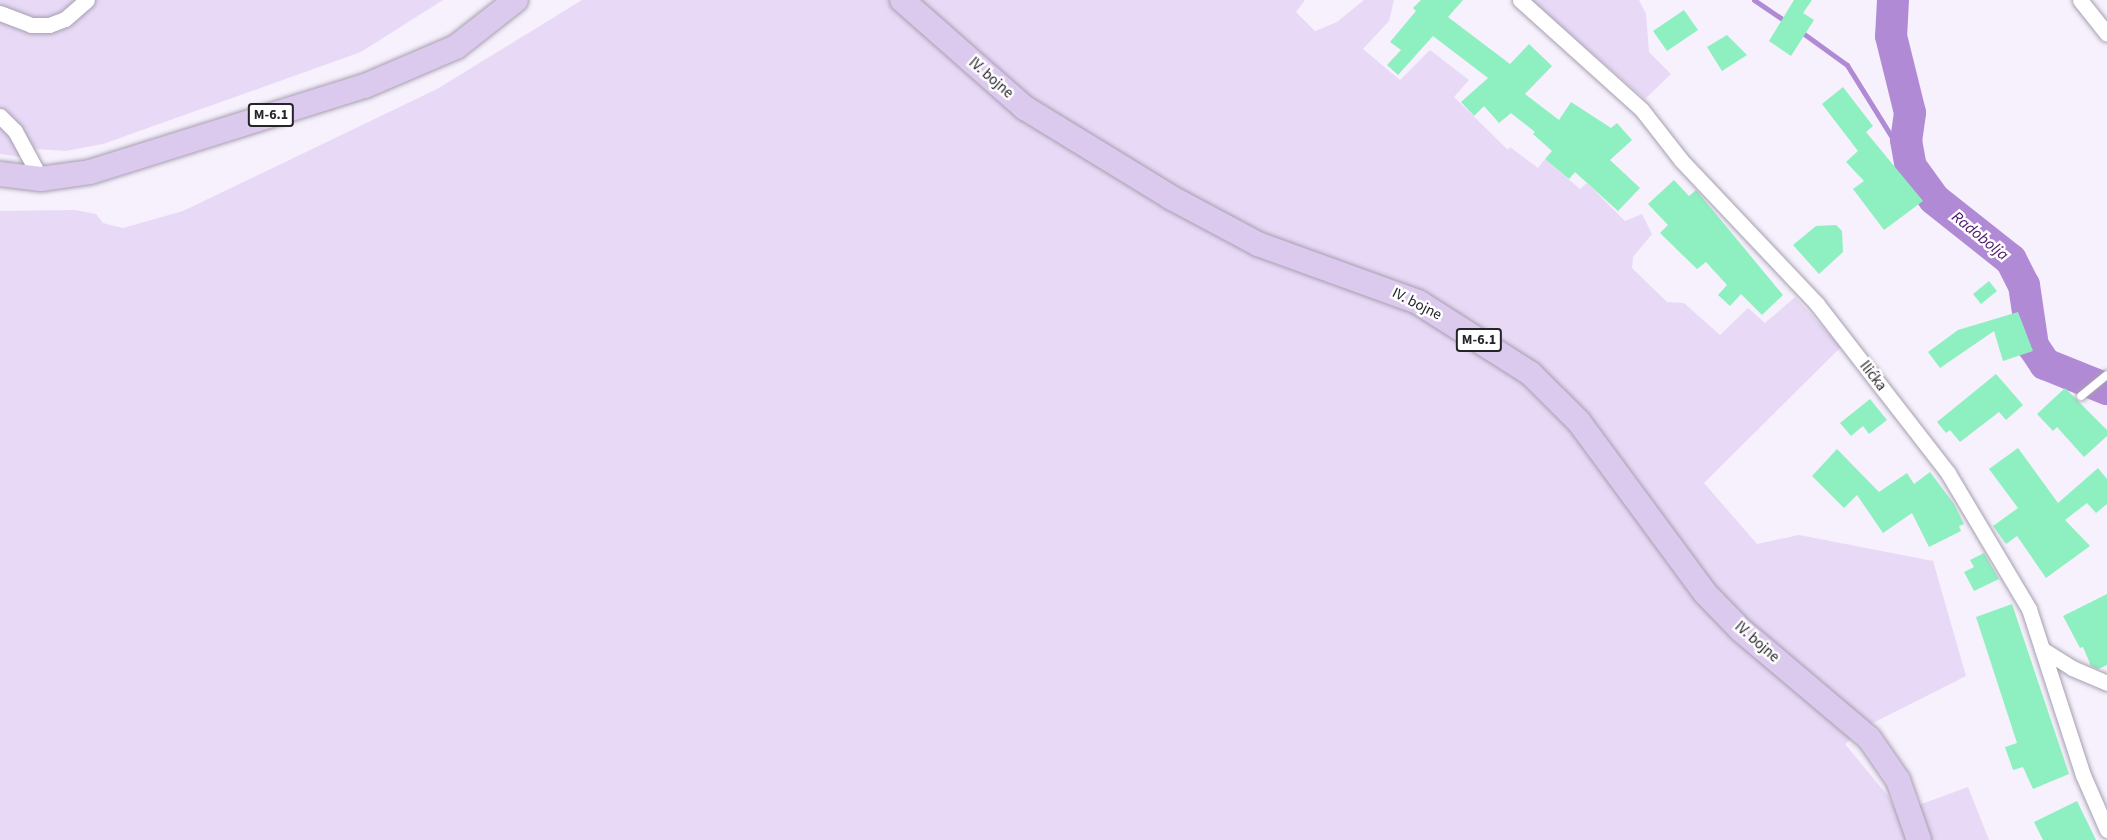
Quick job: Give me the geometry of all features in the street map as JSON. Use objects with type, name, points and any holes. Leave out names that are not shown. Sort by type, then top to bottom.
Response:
[{"type":"main road","name":"M-6.1","points":[[0,174],[41,179],[133,162],[366,86],[456,47],[516,0]]},
{"type":"main road","name":"IV. bojne","points":[[902,0],[1025,108],[1170,197],[1258,244],[1418,302],[1530,373],[1579,422],[1705,593],[1741,630],[1869,738],[1898,780],[1919,840]]},
{"type":"street","points":[[0,13],[31,25],[49,25],[65,19],[87,0]]},
{"type":"street","name":"Ilićka","points":[[1520,0],[1642,110],[1681,160],[1817,304],[1948,473],[2029,609],[2083,775],[2107,830]]},
{"type":"street","points":[[2080,0],[2107,34]]},
{"type":"street","points":[[0,116],[15,130],[41,179]]},
{"type":"street","points":[[2042,649],[2072,668],[2107,683]]},
{"type":"lane","points":[[2081,396],[2107,375]]},
{"type":"shaded area","points":[[0,0],[443,0],[361,52],[103,144],[66,151],[36,149],[30,158],[0,154]]},
{"type":"shaded area","points":[[582,0],[1305,0],[1296,12],[1315,31],[1337,22],[1364,0],[1394,0],[1389,21],[1363,49],[1400,80],[1430,50],[1469,80],[1454,97],[1508,150],[1510,147],[1538,168],[1545,159],[1580,189],[1587,183],[1625,221],[1642,214],[1652,234],[1633,257],[1632,268],[1667,302],[1684,303],[1720,335],[1748,308],[1765,323],[1795,297],[1841,347],[1704,483],[1757,544],[1799,535],[1933,561],[1966,676],[1865,727],[1845,744],[1888,796],[1897,813],[1968,787],[1989,840],[0,840],[0,211],[75,210],[96,214],[103,223],[123,228],[183,211],[437,89]]},
{"type":"shaded area","points":[[1531,0],[1639,0],[1646,14],[1649,52],[1671,74],[1645,99]]},
{"type":"building","points":[[1421,0],[1463,0],[1448,17],[1510,64],[1529,44],[1552,66],[1525,94],[1559,120],[1571,102],[1611,128],[1617,123],[1632,140],[1610,160],[1640,188],[1618,211],[1575,172],[1569,179],[1545,159],[1552,151],[1533,134],[1535,132],[1511,113],[1499,123],[1484,106],[1474,116],[1461,102],[1488,78],[1433,36],[1398,75],[1387,65],[1401,50],[1390,42],[1416,11],[1413,8]]},
{"type":"building","points":[[1794,0],[1812,0],[1803,13],[1814,20],[1791,56],[1769,41]]},
{"type":"building","points":[[1684,10],[1698,30],[1667,51],[1653,31]]},
{"type":"building","points":[[1727,35],[1747,55],[1722,71],[1707,47]]},
{"type":"building","points":[[1843,87],[1873,126],[1866,132],[1923,201],[1884,230],[1853,189],[1864,181],[1846,162],[1858,151],[1822,104]]},
{"type":"building","points":[[1674,180],[1689,196],[1696,190],[1783,295],[1762,315],[1741,294],[1730,306],[1718,295],[1727,285],[1706,262],[1697,269],[1660,233],[1668,225],[1648,204]]},
{"type":"building","points":[[1836,225],[1842,231],[1843,252],[1819,274],[1793,245],[1816,226]]},
{"type":"building","points":[[1989,281],[1997,291],[1981,304],[1973,294]]},
{"type":"building","points":[[2018,312],[2033,351],[2003,361],[1994,331],[1940,368],[1928,352],[1958,330]]},
{"type":"building","points":[[1996,374],[2023,405],[2006,420],[1999,412],[1960,442],[1950,430],[1946,433],[1937,422]]},
{"type":"building","points":[[2065,388],[2107,430],[2107,436],[2084,457],[2057,427],[2053,431],[2037,414]]},
{"type":"building","points":[[1870,399],[1887,420],[1869,434],[1863,426],[1851,436],[1840,423]]},
{"type":"building","points":[[2018,448],[2058,503],[2098,468],[2107,479],[2107,504],[2096,513],[2087,503],[2065,520],[2090,546],[2046,578],[2017,536],[2006,544],[1993,526],[2018,508],[1989,469]]},
{"type":"building","points":[[1837,449],[1879,492],[1907,473],[1914,484],[1930,472],[1954,504],[1964,524],[1959,526],[1961,531],[1929,547],[1912,513],[1883,533],[1857,495],[1844,508],[1812,476]]},
{"type":"building","points":[[1984,553],[1999,579],[1974,591],[1964,572],[1974,567],[1970,560]]},
{"type":"building","points":[[2107,594],[2107,665],[2098,669],[2091,666],[2083,647],[2080,648],[2063,616]]},
{"type":"building","points":[[2012,604],[2069,774],[2033,789],[2023,767],[2013,770],[2005,747],[2017,743],[1976,617]]},
{"type":"building","points":[[2077,801],[2096,840],[2043,840],[2034,822]]},
{"type":"waterway","name":"Radobolja","points":[[1754,0],[1787,22]]},
{"type":"waterway","name":"Radobolja","points":[[1893,0],[1891,36],[1910,113],[1906,140],[1911,167],[1934,199],[2011,260],[2024,285],[2033,346],[2045,364],[2107,389]]},
{"type":"waterway","name":"Radobolja","points":[[1800,31],[1847,65],[1893,139],[1909,156]]}]
